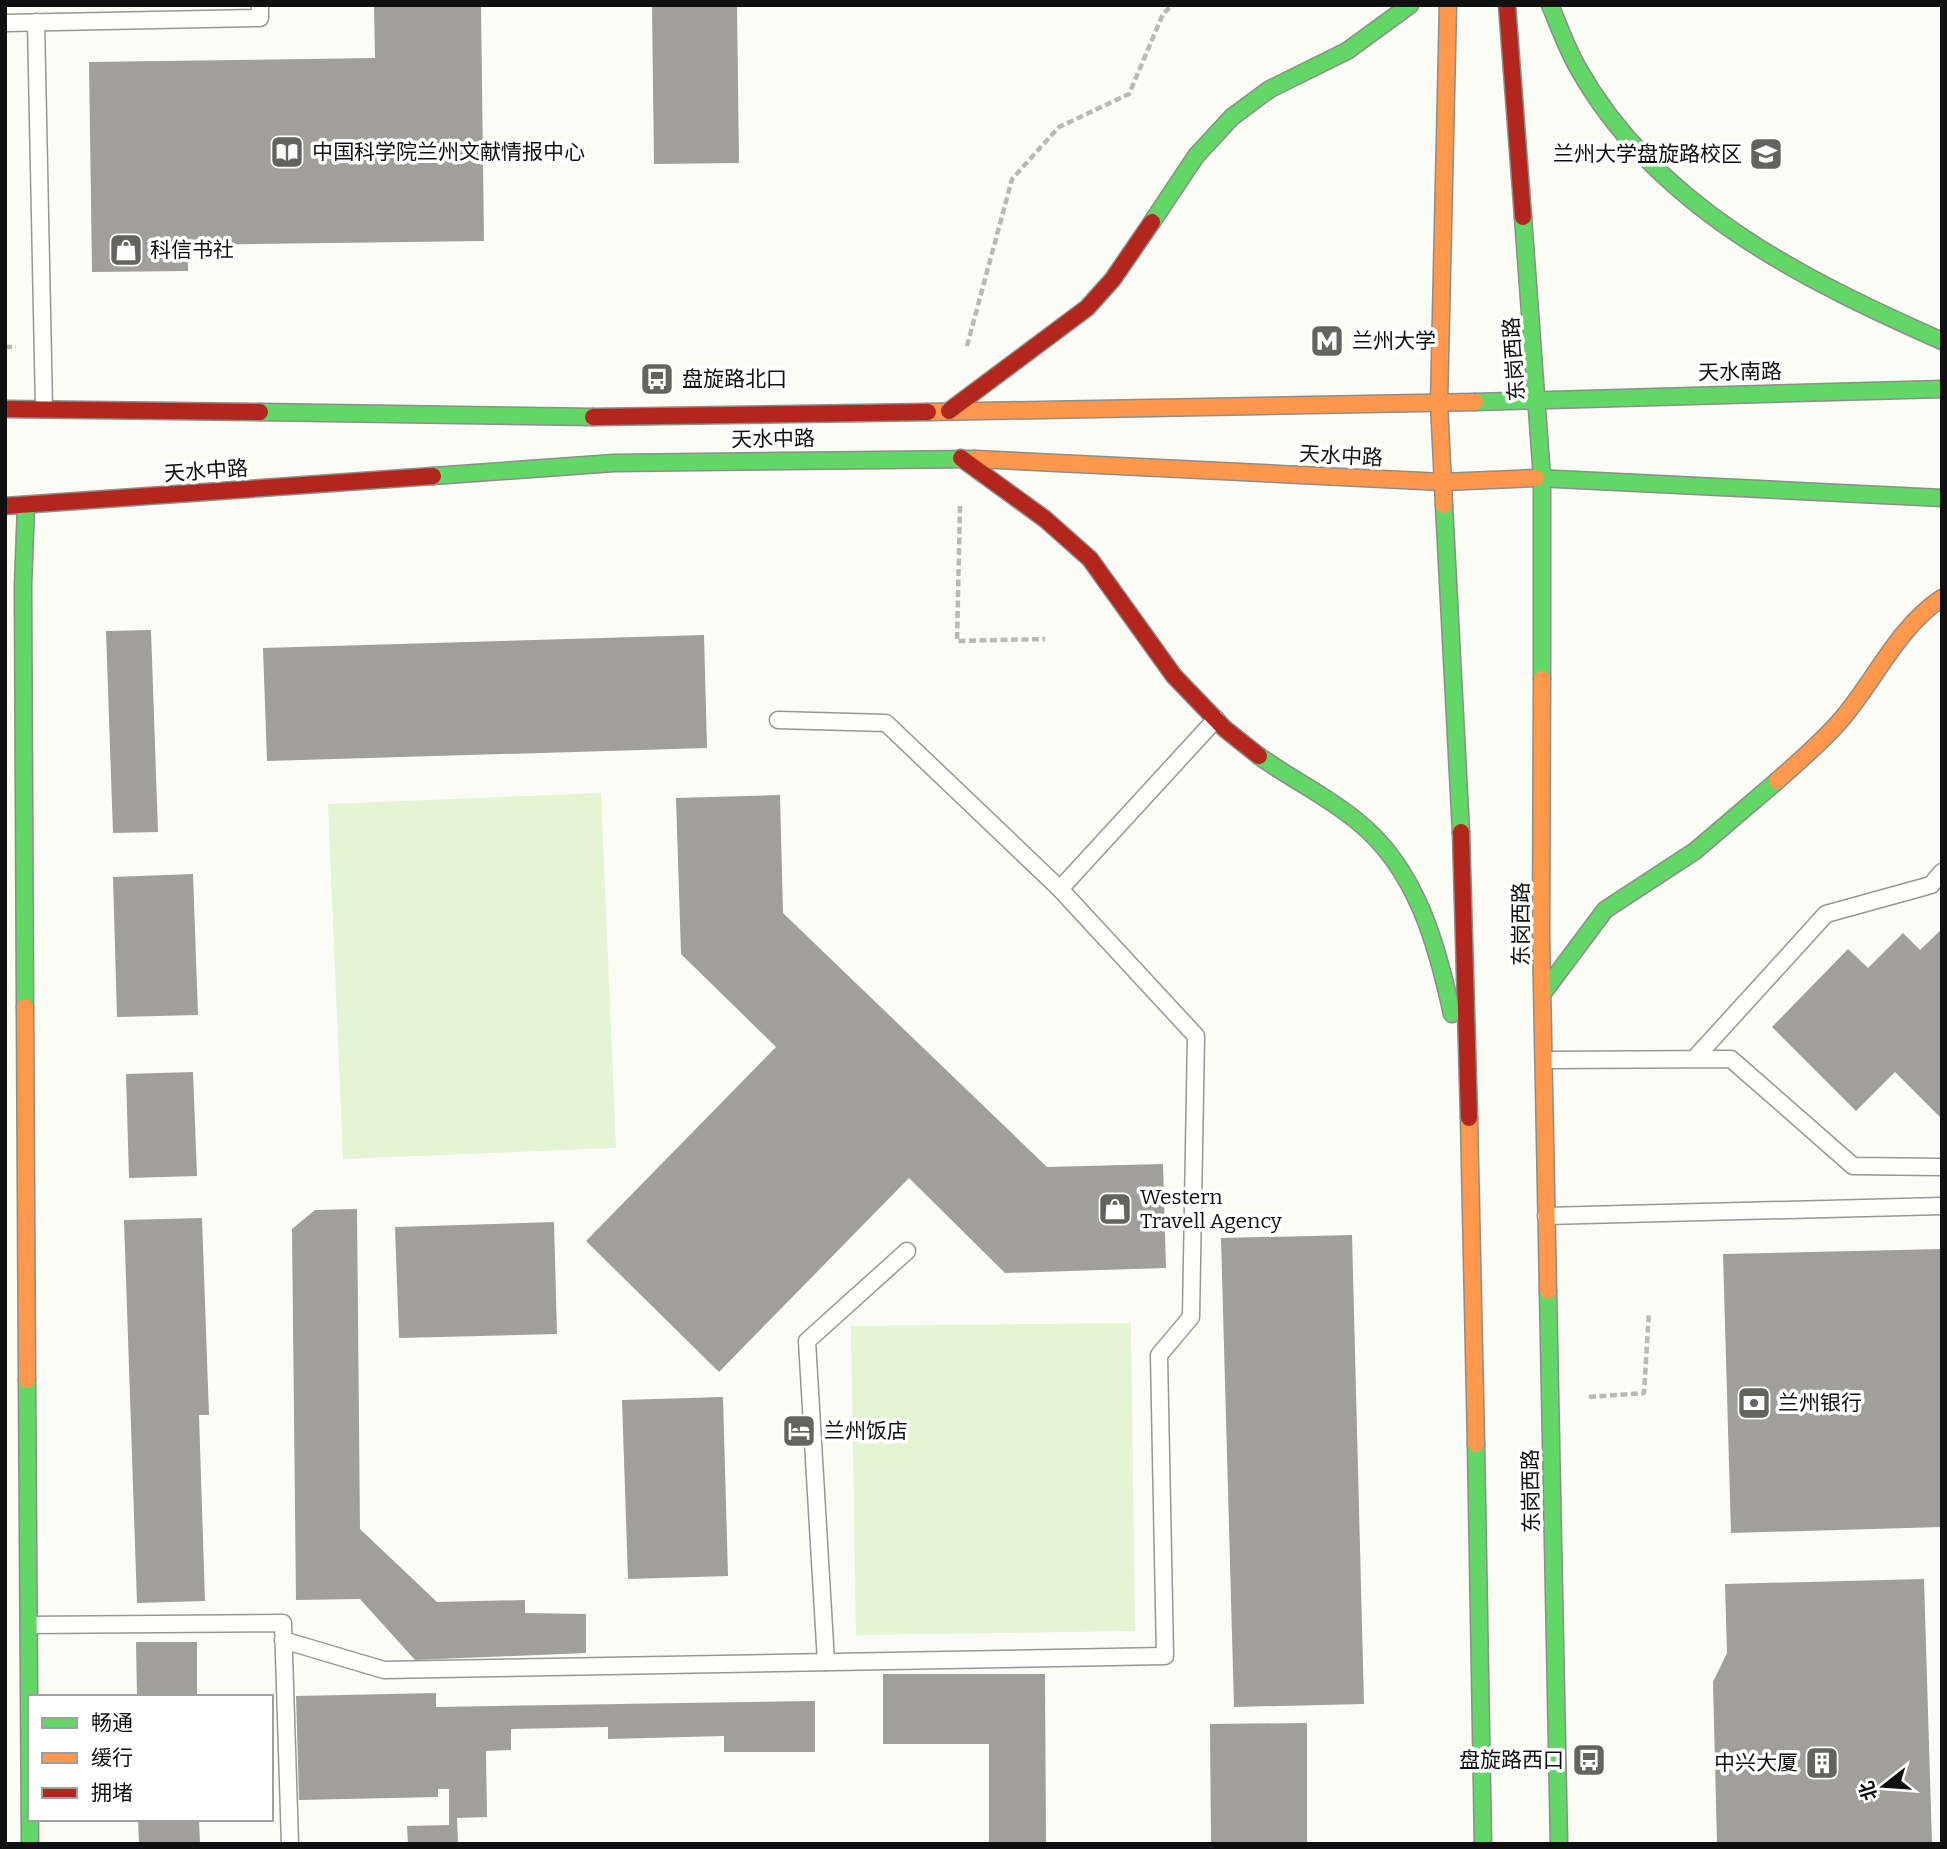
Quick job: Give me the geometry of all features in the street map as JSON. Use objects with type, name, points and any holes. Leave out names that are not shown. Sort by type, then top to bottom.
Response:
[{"type":"main road","points":[[949,411],[1087,308],[1113,279],[1196,156],[1232,117],[1270,89],[1348,51],[1410,5]]},
{"type":"main road","points":[[1448,5],[1439,403],[1466,931],[1483,1844]]},
{"type":"main road","name":"东岗西路","points":[[1507,5],[1539,398],[1542,478],[1543,993],[1559,1844]]},
{"type":"main road","points":[[1550,5],[1578,71],[1609,120],[1642,157],[1690,200],[1740,239],[1795,271],[1865,309],[1942,341]]},
{"type":"main road","name":"天水南路","points":[[1539,398],[1942,389]]},
{"type":"main road","name":"天水中路","points":[[5,409],[612,417],[1439,403],[1539,398]]},
{"type":"main road","points":[[961,457],[1088,557],[1111,584],[1181,683],[1246,748],[1347,813],[1375,837],[1401,871],[1418,906],[1444,974],[1464,1083],[1470,1154]]},
{"type":"main road","name":"天水中路","points":[[5,506],[614,463],[961,457],[1443,482],[1542,478]]},
{"type":"main road","points":[[1542,478],[1942,498]]},
{"type":"main road","points":[[26,505],[23,600],[29,1625],[23,1736],[28,1813]]},
{"type":"main road","points":[[1543,993],[1605,910],[1695,851],[1779,780],[1840,721],[1914,621],[1942,598]]},
{"type":"main road","points":[[29,1821],[30,1844]]},
{"type":"lane","points":[[5,23],[260,18],[260,5]]},
{"type":"lane","points":[[36,22],[44,408]]},
{"type":"lane","points":[[1060,889],[1216,719]]},
{"type":"lane","points":[[284,1640],[384,1670],[1165,1656],[1159,1355],[1191,1317],[1196,1037],[1060,889],[886,723],[778,720]]},
{"type":"lane","points":[[1695,1058],[1826,914],[1931,885],[1942,872]]},
{"type":"lane","points":[[1544,1060],[1731,1059],[1853,1167],[1942,1167]]},
{"type":"lane","points":[[5,1168],[27,1168]]},
{"type":"lane","points":[[1546,1216],[1942,1206]]},
{"type":"lane","points":[[826,1662],[807,1341],[907,1251]]},
{"type":"lane","points":[[5,1443],[28,1443]]},
{"type":"lane","points":[[29,1625],[283,1623],[290,1844]]},
{"type":"path","points":[[963,360],[1012,179],[1059,127],[1129,94],[1163,15],[1172,5]]},
{"type":"path","points":[[961,457],[957,641],[1045,639]]},
{"type":"path","points":[[1550,1400],[1644,1393],[1649,1312]]},
{"type":"green space","points":[[601,793],[616,1148],[343,1159],[328,804]]},
{"type":"green space","points":[[1131,1323],[1135,1631],[856,1635],[851,1326]]},
{"type":"building","name":"中国科学院兰州文献情报中心","points":[[374,5],[481,5],[484,241],[188,245],[188,271],[92,272],[89,62],[375,58]]},
{"type":"building","points":[[652,5],[737,5],[739,163],[654,164]]},
{"type":"building","points":[[151,630],[158,832],[113,833],[106,631]]},
{"type":"building","points":[[704,635],[707,748],[267,761],[263,648]]},
{"type":"building","points":[[780,795],[783,913],[1047,1167],[1163,1164],[1166,1268],[1005,1273],[909,1178],[719,1372],[586,1241],[776,1047],[681,954],[676,798]]},
{"type":"building","points":[[193,874],[198,1015],[117,1017],[113,877]]},
{"type":"building","points":[[1942,929],[1942,1119],[1895,1072],[1856,1111],[1772,1027],[1848,949],[1868,968],[1903,933],[1920,950]]},
{"type":"building","points":[[193,1072],[197,1176],[129,1178],[126,1074]]},
{"type":"building","points":[[357,1209],[360,1529],[437,1602],[525,1600],[525,1613],[586,1614],[586,1653],[415,1660],[360,1599],[296,1600],[292,1229],[315,1210]]},
{"type":"building","points":[[202,1218],[209,1415],[199,1415],[205,1601],[137,1603],[124,1220]]},
{"type":"building","points":[[554,1222],[557,1334],[399,1338],[395,1227]]},
{"type":"building","points":[[1352,1235],[1364,1704],[1234,1707],[1221,1238]]},
{"type":"building","points":[[1942,1249],[1942,1527],[1731,1533],[1723,1254]]},
{"type":"building","points":[[723,1397],[728,1576],[628,1579],[622,1400]]},
{"type":"building","name":"中兴大厦","points":[[1924,1579],[1932,1844],[1717,1844],[1713,1682],[1727,1653],[1725,1584]]},
{"type":"building","points":[[136,1642],[197,1642],[197,1695],[137,1695]]},
{"type":"building","points":[[883,1674],[1045,1674],[1046,1844],[989,1844],[989,1744],[883,1744]]},
{"type":"building","points":[[436,1693],[436,1707],[815,1701],[815,1752],[724,1752],[724,1736],[608,1739],[608,1727],[511,1729],[511,1750],[486,1751],[487,1817],[457,1818],[458,1844],[408,1844],[407,1826],[449,1825],[449,1789],[438,1789],[438,1797],[299,1800],[296,1696]]},
{"type":"building","points":[[1307,1723],[1307,1844],[1211,1844],[1210,1724]]},
{"type":"building","points":[[138,1821],[199,1821],[200,1844],[139,1844]]},
{"type":"traffic: fast","points":[[1152,222],[1196,156],[1232,117],[1270,89],[1347,51],[1410,5]]},
{"type":"traffic: fast","points":[[1550,5],[1574,61],[1610,117],[1648,161],[1691,199],[1786,264],[1837,292],[1942,341]]},
{"type":"traffic: fast","points":[[1523,217],[1542,478],[1542,679]]},
{"type":"traffic: fast","points":[[1475,402],[1942,389]]},
{"type":"traffic: fast","points":[[260,412],[593,417]]},
{"type":"traffic: fast","points":[[433,476],[614,463],[975,459]]},
{"type":"traffic: fast","points":[[1536,478],[1942,498]]},
{"type":"traffic: fast","points":[[25,1007],[23,586],[26,505]]},
{"type":"traffic: fast","points":[[1444,505],[1461,832]]},
{"type":"traffic: fast","points":[[1259,756],[1357,821],[1395,861],[1409,884],[1431,935],[1452,1014]]},
{"type":"traffic: fast","points":[[1543,993],[1605,910],[1695,851],[1777,781]]},
{"type":"traffic: fast","points":[[1548,1291],[1559,1844]]},
{"type":"traffic: fast","points":[[27,1380],[29,1695]]},
{"type":"traffic: fast","points":[[1476,1444],[1483,1844]]},
{"type":"traffic: fast","points":[[30,1821],[30,1844]]},
{"type":"traffic: slow","points":[[1444,505],[1439,403],[1448,5]]},
{"type":"traffic: slow","points":[[928,412],[1475,402]]},
{"type":"traffic: slow","points":[[975,459],[1443,482],[1536,478]]},
{"type":"traffic: slow","points":[[1777,781],[1833,729],[1853,706],[1899,640],[1942,598]]},
{"type":"traffic: slow","points":[[1542,679],[1541,935],[1548,1291]]},
{"type":"traffic: slow","points":[[25,1007],[27,1380]]},
{"type":"traffic: slow","points":[[1469,1118],[1476,1444]]},
{"type":"traffic: jam","points":[[1507,5],[1523,217]]},
{"type":"traffic: jam","points":[[949,411],[1087,308],[1113,279],[1152,222]]},
{"type":"traffic: jam","points":[[5,409],[260,412]]},
{"type":"traffic: jam","points":[[593,417],[928,412]]},
{"type":"traffic: jam","points":[[961,458],[1045,519],[1090,559],[1174,676],[1225,729],[1259,756]]},
{"type":"traffic: jam","points":[[5,506],[433,476]]},
{"type":"traffic: jam","points":[[1461,832],[1469,1118]]},
{"type":"place","name":"中国科学院兰州文献情报中心","points":[[287,152]]},
{"type":"place","name":"兰州大学盘旋路校区","points":[[1766,154]]},
{"type":"place","name":"科信书社","points":[[126,250]]},
{"type":"place","name":"兰州大学","points":[[1327,341]]},
{"type":"place","name":"盘旋路北口","points":[[657,379]]},
{"type":"place","name":"Western Travell Agency","points":[[1115,1209]]},
{"type":"place","name":"兰州银行","points":[[1754,1403]]},
{"type":"place","name":"兰州饭店","points":[[799,1431]]},
{"type":"place","name":"盘旋路西口","points":[[1589,1760]]},
{"type":"place","name":"中兴大厦","points":[[1822,1763]]}]
